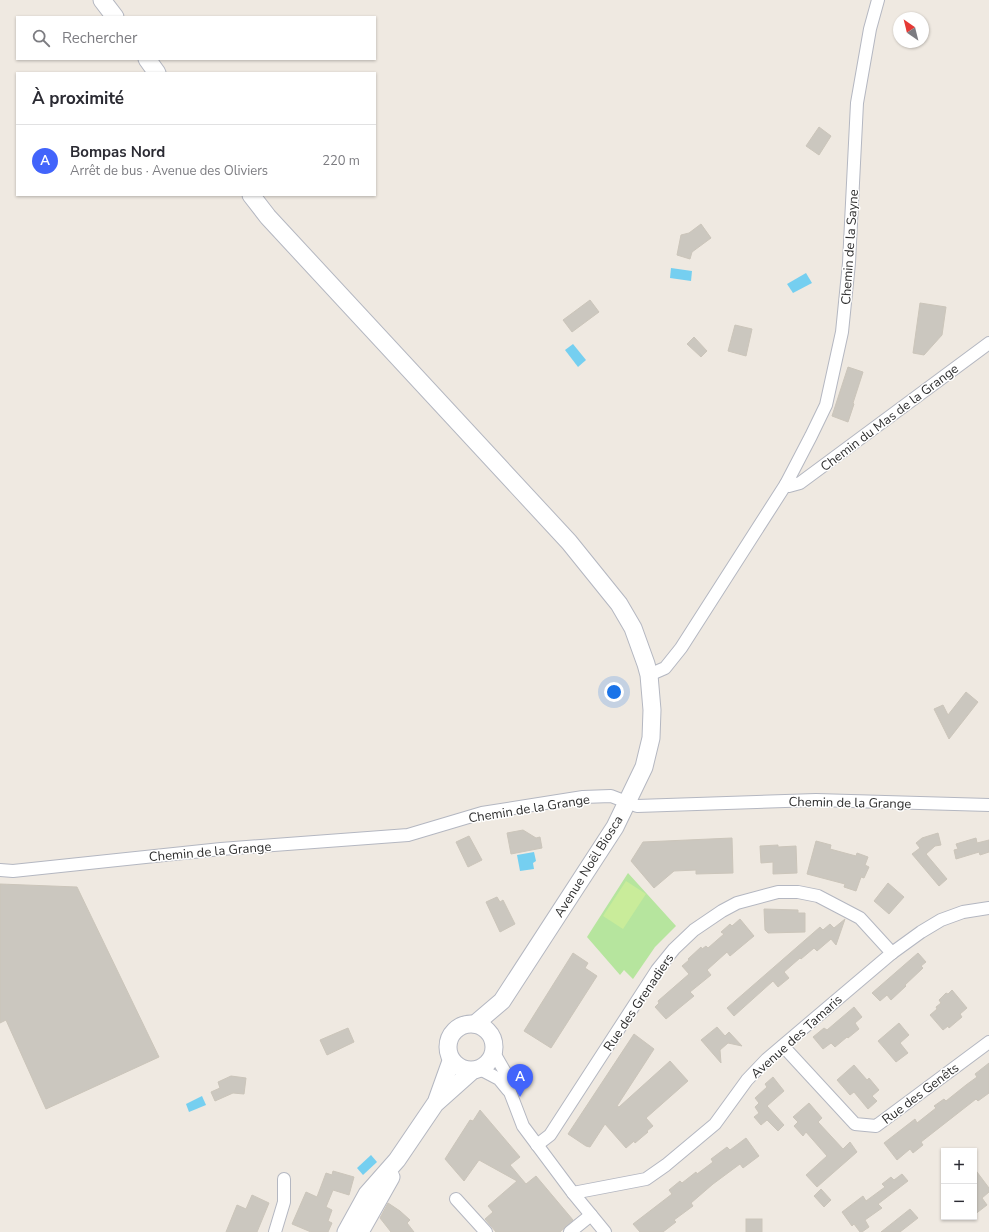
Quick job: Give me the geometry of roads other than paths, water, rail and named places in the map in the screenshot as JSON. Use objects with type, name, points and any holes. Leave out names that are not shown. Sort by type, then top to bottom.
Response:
[{"type":"main road","points":[[102,0],[114,16]]},
{"type":"main road","points":[[148,60],[156,72]]},
{"type":"main road","name":"Avenue Noël Biosca","points":[[252,196],[288,239],[569,542],[619,604],[633,628],[649,675],[652,710],[651,738],[644,767],[615,827],[502,1001]]},
{"type":"main road","points":[[475,1024],[502,1001]]},
{"type":"main road","points":[[435,1104],[476,1070],[486,1065],[491,1060],[502,1001]]},
{"type":"main road","points":[[476,1070],[460,1068],[451,1060],[448,1053],[449,1038],[460,1027],[467,1024],[475,1024],[489,1032],[494,1046]]},
{"type":"main road","points":[[358,1231],[367,1194],[397,1160],[435,1104],[451,1060]]},
{"type":"street","name":"Chemin de la Sayne","points":[[649,675],[665,668],[681,648],[786,484],[812,436],[826,405],[842,332],[849,263],[857,103],[872,22],[878,0]]},
{"type":"street","name":"Chemin du Mas de la Grange","points":[[786,484],[789,486],[800,483],[989,343]]},
{"type":"street","name":"Chemin de la Grange","points":[[0,870],[21,870],[264,846],[408,835],[482,812],[582,797],[611,796],[637,806],[816,800],[989,805]]},
{"type":"street","name":"Rue des Grenadiers","points":[[537,1145],[550,1135],[657,970],[674,949],[694,930],[722,911],[737,903],[778,892],[798,892],[818,896],[860,918],[892,953]]},
{"type":"street","name":"Avenue des Tamaris","points":[[573,1193],[646,1179],[666,1165],[715,1124],[747,1080],[767,1059],[892,953],[921,932],[941,920],[963,912],[989,908]]},
{"type":"street","name":"Rue des Genêts","points":[[783,1046],[855,1124],[876,1126],[989,1042]]},
{"type":"street","points":[[494,1046],[505,1072],[510,1092],[523,1126],[573,1193],[606,1232]]},
{"type":"street","points":[[476,1070],[499,1079],[510,1092]]},
{"type":"street","points":[[276,1232],[284,1202],[284,1179]]},
{"type":"street","points":[[456,1198],[486,1232]]},
{"type":"street","points":[[570,1232],[591,1215]]},
{"type":"water","points":[[671,268],[692,271],[691,281],[670,278]]},
{"type":"water","points":[[806,273],[812,283],[793,293],[787,284]]},
{"type":"water","points":[[573,344],[586,360],[578,367],[565,350]]},
{"type":"water","points":[[534,852],[536,861],[533,863],[534,869],[520,871],[517,855]]},
{"type":"water","points":[[202,1096],[206,1105],[189,1112],[186,1104]]},
{"type":"water","points":[[371,1155],[377,1162],[363,1175],[357,1168]]},
{"type":"place","name":"Bompas Nord","points":[[520,1097]]}]
